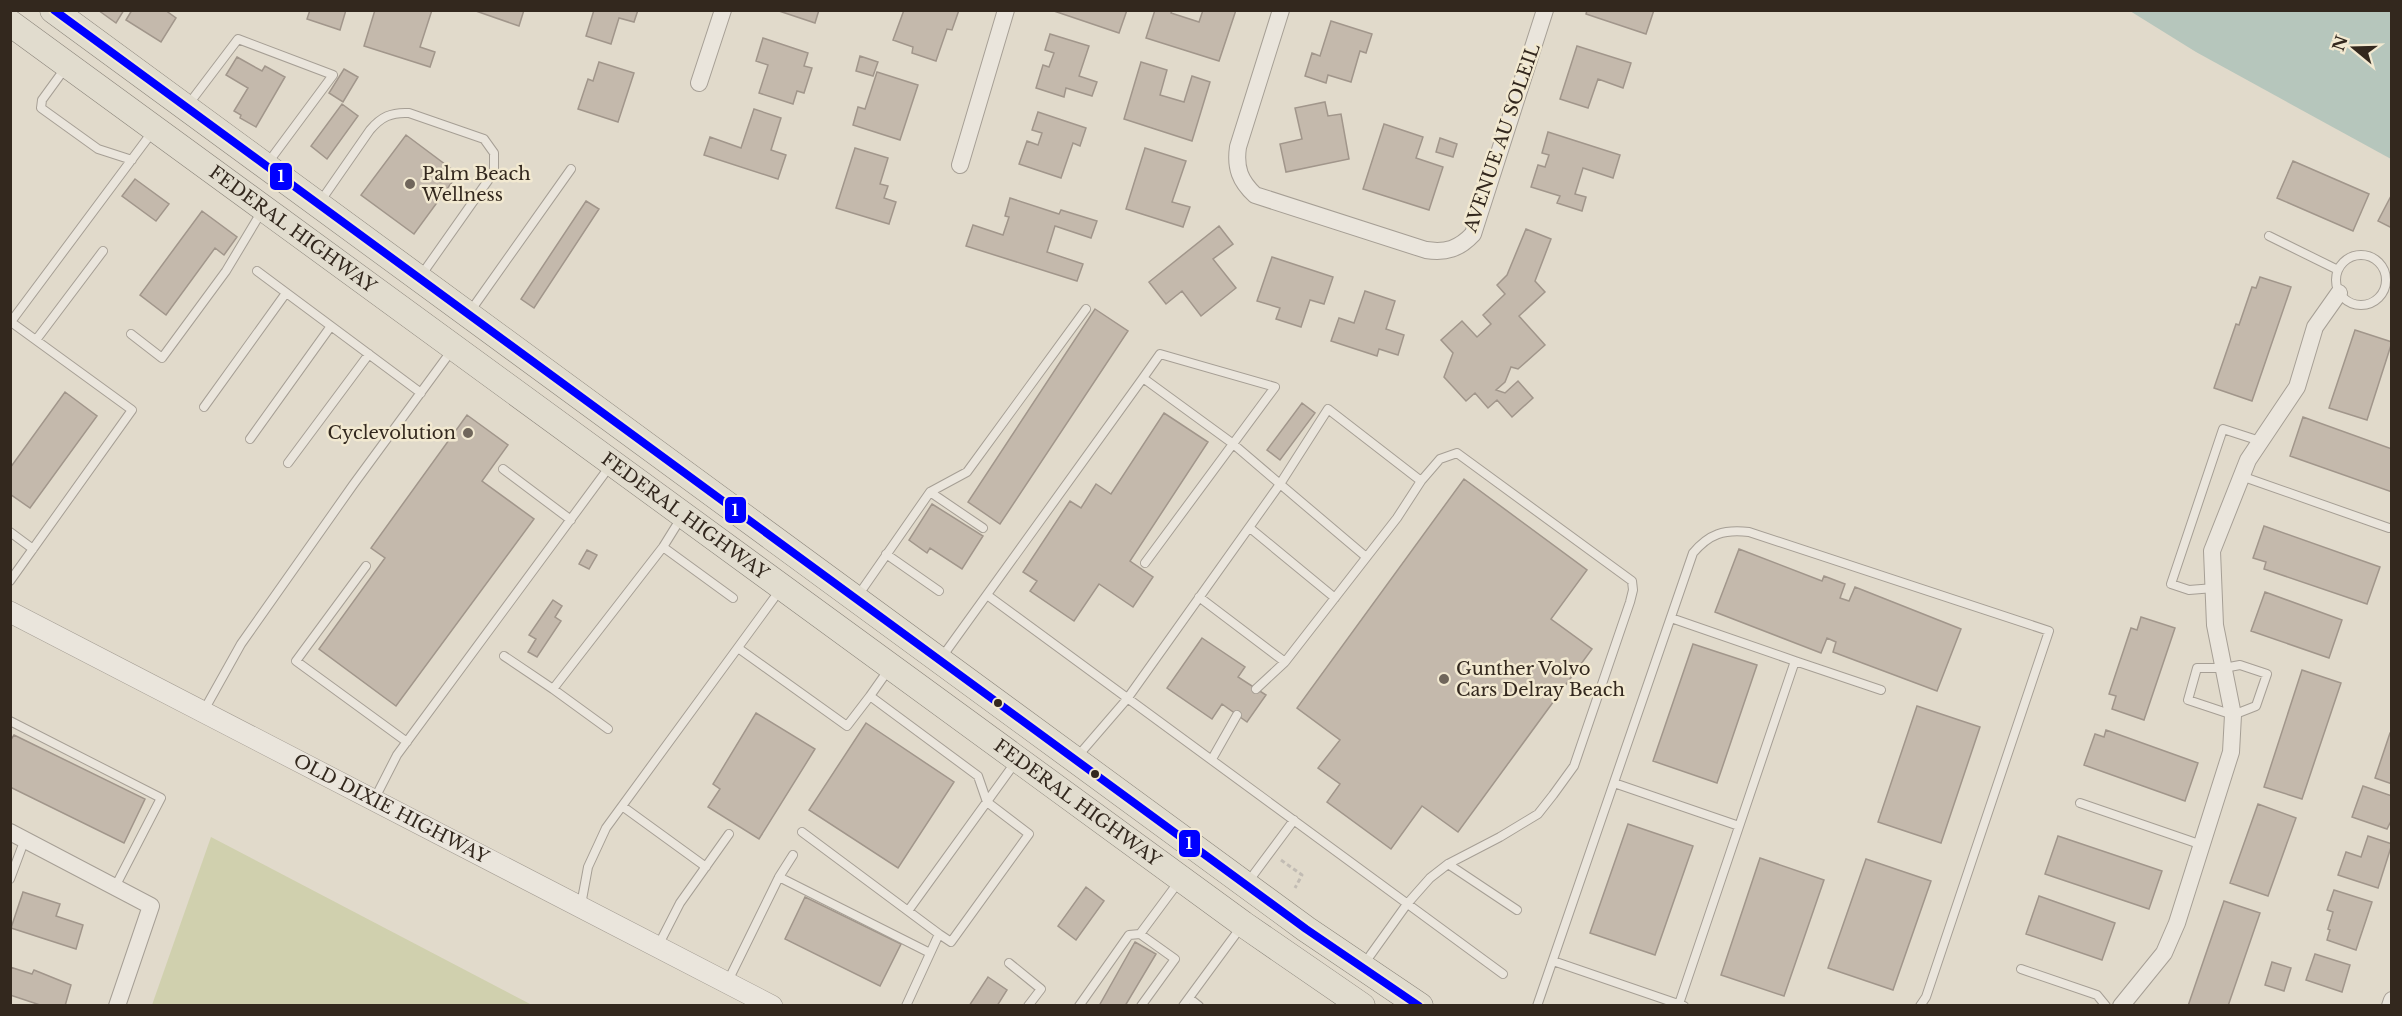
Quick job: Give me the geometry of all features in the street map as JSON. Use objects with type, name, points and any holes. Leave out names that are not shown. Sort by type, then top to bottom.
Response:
[{"type":"main road","name":"FEDERAL HIGHWAY","points":[[53,10],[419,278],[467,316],[1306,929],[1420,1005]]},
{"type":"main road","name":"FEDERAL HIGHWAY","points":[[10,22],[1243,924],[1362,1005]]},
{"type":"main road","points":[[340,263],[388,277],[419,278]]},
{"type":"main road","points":[[412,316],[432,311],[467,316]]},
{"type":"main road","points":[[1120,834],[1151,843],[1214,886],[1232,889],[1246,885]]},
{"type":"main road","points":[[1243,924],[1268,921],[1306,929]]},
{"type":"street","points":[[699,83],[723,10]]},
{"type":"street","points":[[960,165],[1006,10]]},
{"type":"street","name":"AVENUE AU SOLEIL","points":[[1281,10],[1238,147],[1237,167],[1245,186],[1255,195],[1426,250],[1439,252],[1452,250],[1464,244],[1473,234],[1545,10]]},
{"type":"street","points":[[2121,1005],[2164,953],[2177,923],[2231,752],[2233,715],[2215,625],[2212,551],[2248,459],[2297,387],[2315,327],[2339,293]]},
{"type":"street","name":"OLD DIXIE HIGHWAY","points":[[10,612],[772,1005]]},
{"type":"street","points":[[18,835],[151,906],[117,1005]]},
{"type":"street","points":[[2390,1005],[2391,1000]]},
{"type":"lane","points":[[186,108],[238,39],[333,75],[266,166]]},
{"type":"lane","points":[[68,64],[42,100],[41,108],[98,149],[132,160]]},
{"type":"lane","points":[[318,205],[377,122],[387,115],[398,112],[409,113],[484,139],[495,153],[494,172],[419,278]]},
{"type":"lane","points":[[10,580],[132,410],[11,322],[155,128]]},
{"type":"lane","points":[[467,316],[571,169]]},
{"type":"lane","points":[[130,334],[162,358],[226,271],[264,208]]},
{"type":"lane","points":[[2270,236],[2338,270]]},
{"type":"lane","points":[[36,340],[104,251]]},
{"type":"lane","points":[[2363,255],[2378,261],[2389,273],[2385,290],[2374,302],[2367,305],[2351,303],[2339,293],[2336,286],[2338,270],[2348,258],[2363,255]]},
{"type":"lane","points":[[257,271],[421,393]]},
{"type":"lane","points":[[204,407],[286,293]]},
{"type":"lane","points":[[855,599],[930,492],[968,472],[1086,309]]},
{"type":"lane","points":[[250,439],[331,326]]},
{"type":"lane","points":[[203,712],[241,644],[454,347]]},
{"type":"lane","points":[[288,463],[369,354]]},
{"type":"lane","points":[[939,661],[1160,354],[1275,387],[1232,442],[1145,564]]},
{"type":"lane","points":[[1143,378],[1232,442],[1365,556]]},
{"type":"lane","points":[[1074,760],[1127,699],[1250,528],[1328,409],[1421,481]]},
{"type":"lane","points":[[2214,588],[2189,590],[2171,584],[2223,429],[2260,441]]},
{"type":"lane","points":[[1256,689],[1285,662],[1365,556],[1397,518],[1421,481],[1440,459],[1457,453],[1632,581],[1633,590],[1574,766],[1538,814],[1448,864],[1430,878],[1407,904],[1362,967]]},
{"type":"lane","points":[[374,800],[406,742],[612,463]]},
{"type":"lane","points":[[503,469],[571,520]]},
{"type":"lane","points":[[2241,476],[2389,528]]},
{"type":"lane","points":[[930,492],[982,528]]},
{"type":"lane","points":[[553,689],[663,547],[683,516]]},
{"type":"lane","points":[[1250,528],[1335,598]]},
{"type":"lane","points":[[1537,1005],[1693,553],[1704,541],[1718,533],[1733,530],[1749,532],[2049,631],[1926,997],[1920,1005]]},
{"type":"lane","points":[[10,532],[33,549]]},
{"type":"lane","points":[[663,547],[733,598]]},
{"type":"lane","points":[[886,555],[939,591]]},
{"type":"lane","points":[[366,566],[296,662],[406,742]]},
{"type":"lane","points":[[580,907],[588,867],[606,828],[782,587]]},
{"type":"lane","points":[[987,595],[1503,974]]},
{"type":"lane","points":[[1199,597],[1285,662]]},
{"type":"lane","points":[[1671,618],[1881,690]]},
{"type":"lane","points":[[738,648],[847,726],[891,666]]},
{"type":"lane","points":[[504,656],[608,729]]},
{"type":"lane","points":[[1553,961],[1681,1005],[1795,661]]},
{"type":"lane","points":[[2240,664],[2267,674],[2256,706],[2233,715],[2188,700],[2197,668],[2224,668],[2240,664]]},
{"type":"lane","points":[[802,832],[951,942],[1029,834],[987,802],[978,776],[870,696]]},
{"type":"lane","points":[[1212,759],[1237,715]]},
{"type":"lane","points":[[10,721],[161,798],[115,887]]},
{"type":"lane","points":[[908,911],[1018,759]]},
{"type":"lane","points":[[1614,783],[1739,826]]},
{"type":"lane","points":[[2080,803],[2202,844]]},
{"type":"lane","points":[[622,806],[706,867]]},
{"type":"lane","points":[[1246,885],[1294,820]]},
{"type":"lane","points":[[658,947],[680,903],[729,834]]},
{"type":"lane","points":[[10,879],[18,835]]},
{"type":"lane","points":[[728,983],[779,877],[793,855]]},
{"type":"lane","points":[[1448,864],[1517,910]]},
{"type":"lane","points":[[779,877],[930,952]]},
{"type":"lane","points":[[1140,934],[1181,878]]},
{"type":"lane","points":[[1199,1005],[1186,1002],[1243,924]]},
{"type":"lane","points":[[906,1005],[939,934]]},
{"type":"lane","points":[[1079,1005],[1129,935],[1140,934],[1175,959],[1141,1005]]},
{"type":"lane","points":[[1009,963],[1041,988],[1028,1005]]},
{"type":"lane","points":[[2020,969],[2097,995],[2106,1005]]},
{"type":"path","points":[[1286,851],[1280,859],[1302,875],[1295,888]]},
{"type":"green space","points":[[211,837],[532,1005],[152,1005]]},
{"type":"shaded area","points":[[2130,11],[2391,11],[2391,159],[2196,52]]},
{"type":"building","points":[[98,10],[124,10],[116,23]]},
{"type":"building","points":[[132,10],[165,10],[176,18],[161,42],[126,20]]},
{"type":"building","points":[[310,10],[346,10],[340,30],[307,19]]},
{"type":"building","points":[[375,10],[432,10],[420,47],[435,52],[430,67],[364,46]]},
{"type":"building","points":[[473,10],[524,10],[519,26]]},
{"type":"building","points":[[594,10],[638,10],[634,22],[619,18],[611,44],[586,36]]},
{"type":"building","points":[[776,10],[819,10],[815,23]]},
{"type":"building","points":[[904,10],[959,10],[952,30],[947,29],[936,61],[912,53],[913,47],[893,40]]},
{"type":"building","points":[[1051,10],[1127,10],[1119,33]]},
{"type":"building","points":[[1155,10],[1172,10],[1171,13],[1199,22],[1203,10],[1236,10],[1219,61],[1146,38]]},
{"type":"building","points":[[1587,10],[1654,10],[1646,34],[1586,14]]},
{"type":"building","points":[[1331,21],[1372,34],[1366,53],[1360,51],[1351,82],[1328,75],[1326,83],[1305,76],[1312,53],[1320,56]]},
{"type":"building","points":[[1050,34],[1089,46],[1079,76],[1097,82],[1092,96],[1066,88],[1064,97],[1036,88],[1043,65],[1049,67],[1054,53],[1045,50]]},
{"type":"building","points":[[763,38],[808,53],[804,66],[812,68],[804,93],[797,91],[793,104],[759,93],[768,65],[756,61]]},
{"type":"building","points":[[1577,46],[1631,63],[1623,88],[1598,79],[1588,108],[1560,99]]},
{"type":"building","points":[[860,56],[878,62],[873,76],[856,71]]},
{"type":"building","points":[[237,57],[262,71],[265,66],[285,77],[256,127],[240,118],[241,115],[234,111],[248,88],[226,75]]},
{"type":"building","points":[[599,62],[634,73],[618,122],[578,109],[588,79],[593,81]]},
{"type":"building","points":[[1141,62],[1167,70],[1160,95],[1184,102],[1192,76],[1210,82],[1192,141],[1124,119]]},
{"type":"building","points":[[344,69],[358,77],[343,102],[329,93]]},
{"type":"building","points":[[877,72],[918,85],[900,140],[853,125],[858,107],[865,109]]},
{"type":"building","points":[[1325,102],[1328,116],[1341,114],[1349,159],[1286,172],[1280,144],[1302,139],[1295,108]]},
{"type":"building","points":[[342,104],[358,116],[327,159],[311,146]]},
{"type":"building","points":[[754,109],[781,118],[771,150],[786,155],[778,179],[704,155],[710,137],[741,148]]},
{"type":"building","points":[[1038,112],[1086,128],[1080,146],[1073,143],[1061,178],[1019,164],[1027,141],[1038,145],[1042,133],[1032,130]]},
{"type":"building","points":[[1384,124],[1423,137],[1416,158],[1443,167],[1429,210],[1363,189]]},
{"type":"building","points":[[1548,132],[1620,155],[1613,178],[1583,168],[1575,194],[1586,197],[1582,211],[1557,203],[1560,196],[1531,187],[1538,165],[1545,167],[1549,155],[1542,153]]},
{"type":"building","name":"Palm Beach Wellness","points":[[406,135],[458,174],[414,234],[361,195]]},
{"type":"building","points":[[1440,138],[1457,144],[1453,157],[1436,152]]},
{"type":"building","points":[[855,148],[888,158],[880,184],[888,186],[884,198],[896,202],[889,224],[836,208]]},
{"type":"building","points":[[1145,148],[1186,161],[1172,202],[1190,207],[1183,227],[1126,209]]},
{"type":"building","points":[[2293,161],[2369,194],[2353,231],[2277,198]]},
{"type":"building","points":[[135,179],[169,204],[156,221],[122,196]]},
{"type":"building","points":[[2392,194],[2392,228],[2378,221]]},
{"type":"building","points":[[1010,198],[1059,214],[1061,210],[1097,221],[1091,238],[1055,226],[1047,252],[1083,264],[1077,281],[966,246],[973,225],[1003,235],[1009,217],[1005,216]]},
{"type":"building","points":[[586,201],[599,209],[534,308],[521,299]]},
{"type":"building","points":[[202,211],[237,237],[224,255],[215,248],[166,315],[140,295]]},
{"type":"building","points":[[1219,226],[1233,244],[1213,259],[1236,288],[1201,316],[1182,291],[1166,304],[1149,282]]},
{"type":"building","points":[[1526,229],[1551,239],[1535,281],[1545,292],[1519,316],[1545,345],[1518,369],[1511,367],[1505,382],[1496,390],[1505,393],[1518,381],[1533,398],[1512,417],[1497,400],[1488,408],[1475,393],[1466,401],[1444,377],[1453,353],[1441,340],[1462,321],[1477,337],[1491,324],[1483,315],[1505,294],[1497,285],[1507,275]]},
{"type":"building","points":[[1272,257],[1333,277],[1324,304],[1310,300],[1301,327],[1276,319],[1280,308],[1257,301]]},
{"type":"building","points":[[2260,277],[2291,287],[2252,401],[2214,388],[2236,324],[2239,325],[2252,287],[2256,288]]},
{"type":"building","points":[[1365,291],[1395,301],[1386,329],[1404,335],[1398,355],[1379,349],[1377,356],[1331,341],[1339,318],[1354,323]]},
{"type":"building","points":[[1095,309],[1128,331],[1000,524],[968,502]]},
{"type":"building","points":[[2355,330],[2392,342],[2367,420],[2329,408]]},
{"type":"building","points":[[65,392],[97,416],[30,508],[10,494],[10,468]]},
{"type":"building","points":[[1302,403],[1315,413],[1280,460],[1267,450]]},
{"type":"building","points":[[1164,413],[1208,442],[1130,561],[1153,577],[1133,607],[1099,584],[1074,621],[1030,591],[1037,581],[1023,572],[1070,501],[1081,508],[1096,484],[1111,494]]},
{"type":"building","points":[[467,415],[508,445],[482,481],[534,519],[396,706],[319,649],[385,558],[371,548]]},
{"type":"building","points":[[2303,417],[2392,449],[2392,492],[2290,456]]},
{"type":"building","name":"Gunther Volvo Cars Delray Beach","points":[[1464,479],[1587,570],[1551,619],[1592,649],[1458,832],[1422,806],[1391,849],[1327,802],[1340,784],[1318,768],[1340,740],[1297,708]]},
{"type":"building","points":[[932,504],[983,536],[962,569],[930,548],[927,553],[909,540]]},
{"type":"building","points":[[2264,526],[2380,567],[2367,604],[2264,569],[2266,562],[2253,558]]},
{"type":"building","points":[[1739,549],[1822,581],[1824,576],[1845,584],[1840,598],[1849,601],[1855,587],[1961,629],[1937,691],[1833,652],[1836,642],[1827,638],[1821,653],[1715,612]]},
{"type":"building","points":[[587,550],[597,555],[589,569],[579,564]]},
{"type":"building","points":[[2265,592],[2342,620],[2329,658],[2251,631]]},
{"type":"building","points":[[553,600],[562,606],[555,617],[561,621],[537,657],[528,652],[536,639],[529,635]]},
{"type":"building","points":[[2141,617],[2175,628],[2144,720],[2112,709],[2116,696],[2109,694],[2131,628],[2137,630]]},
{"type":"building","points":[[1202,638],[1245,667],[1238,677],[1266,695],[1247,722],[1222,704],[1212,719],[1167,688]]},
{"type":"building","points":[[1693,644],[1757,665],[1717,783],[1653,761]]},
{"type":"building","points":[[2302,670],[2341,683],[2302,799],[2264,787]]},
{"type":"building","points":[[1917,706],[1980,727],[1941,843],[1878,822]]},
{"type":"building","points":[[756,713],[815,749],[759,839],[708,807],[720,789],[713,784]]},
{"type":"building","points":[[866,723],[954,782],[898,868],[809,810]]},
{"type":"building","points":[[2106,730],[2198,763],[2185,801],[2084,765],[2095,734],[2104,737]]},
{"type":"building","points":[[2390,733],[2392,733],[2392,784],[2375,778]]},
{"type":"building","points":[[14,735],[145,799],[124,843],[10,787],[10,741]]},
{"type":"building","points":[[2363,786],[2392,796],[2392,819],[2387,829],[2352,817]]},
{"type":"building","points":[[2258,804],[2296,818],[2268,896],[2230,883]]},
{"type":"building","points":[[1628,824],[1693,846],[1655,955],[1590,933]]},
{"type":"building","points":[[2058,836],[2162,871],[2149,909],[2045,874]]},
{"type":"building","points":[[2368,836],[2392,844],[2378,888],[2338,875],[2346,852],[2361,857]]},
{"type":"building","points":[[1760,858],[1824,880],[1784,996],[1721,975]]},
{"type":"building","points":[[1866,859],[1931,881],[1893,990],[1828,968]]},
{"type":"building","points":[[1086,887],[1104,901],[1076,940],[1058,926]]},
{"type":"building","points":[[2334,890],[2372,902],[2356,950],[2327,940],[2333,912],[2327,910]]},
{"type":"building","points":[[23,892],[60,904],[56,916],[83,925],[76,949],[11,928]]},
{"type":"building","points":[[2039,896],[2115,923],[2102,960],[2026,934]]},
{"type":"building","points":[[805,897],[901,944],[880,986],[785,939]]},
{"type":"building","points":[[2224,901],[2260,913],[2228,1006],[2188,1006]]},
{"type":"building","points":[[1135,942],[1156,954],[1125,1006],[1099,1006]]},
{"type":"building","points":[[2315,954],[2350,965],[2342,992],[2306,980]]},
{"type":"building","points":[[2272,962],[2291,968],[2284,991],[2265,985]]},
{"type":"building","points":[[10,967],[32,974],[34,970],[71,985],[65,1006],[43,1006],[10,995]]},
{"type":"building","points":[[988,977],[1007,990],[997,1006],[969,1006]]},
{"type":"transit line","name":"1","points":[[54,10],[1306,929],[1419,1006]]},
{"type":"place","name":"Palm Beach Wellness","points":[[410,184]]},
{"type":"place","name":"Cyclevolution","points":[[468,433]]},
{"type":"place","name":"Gunther Volvo Cars Delray Beach","points":[[1444,679]]}]
